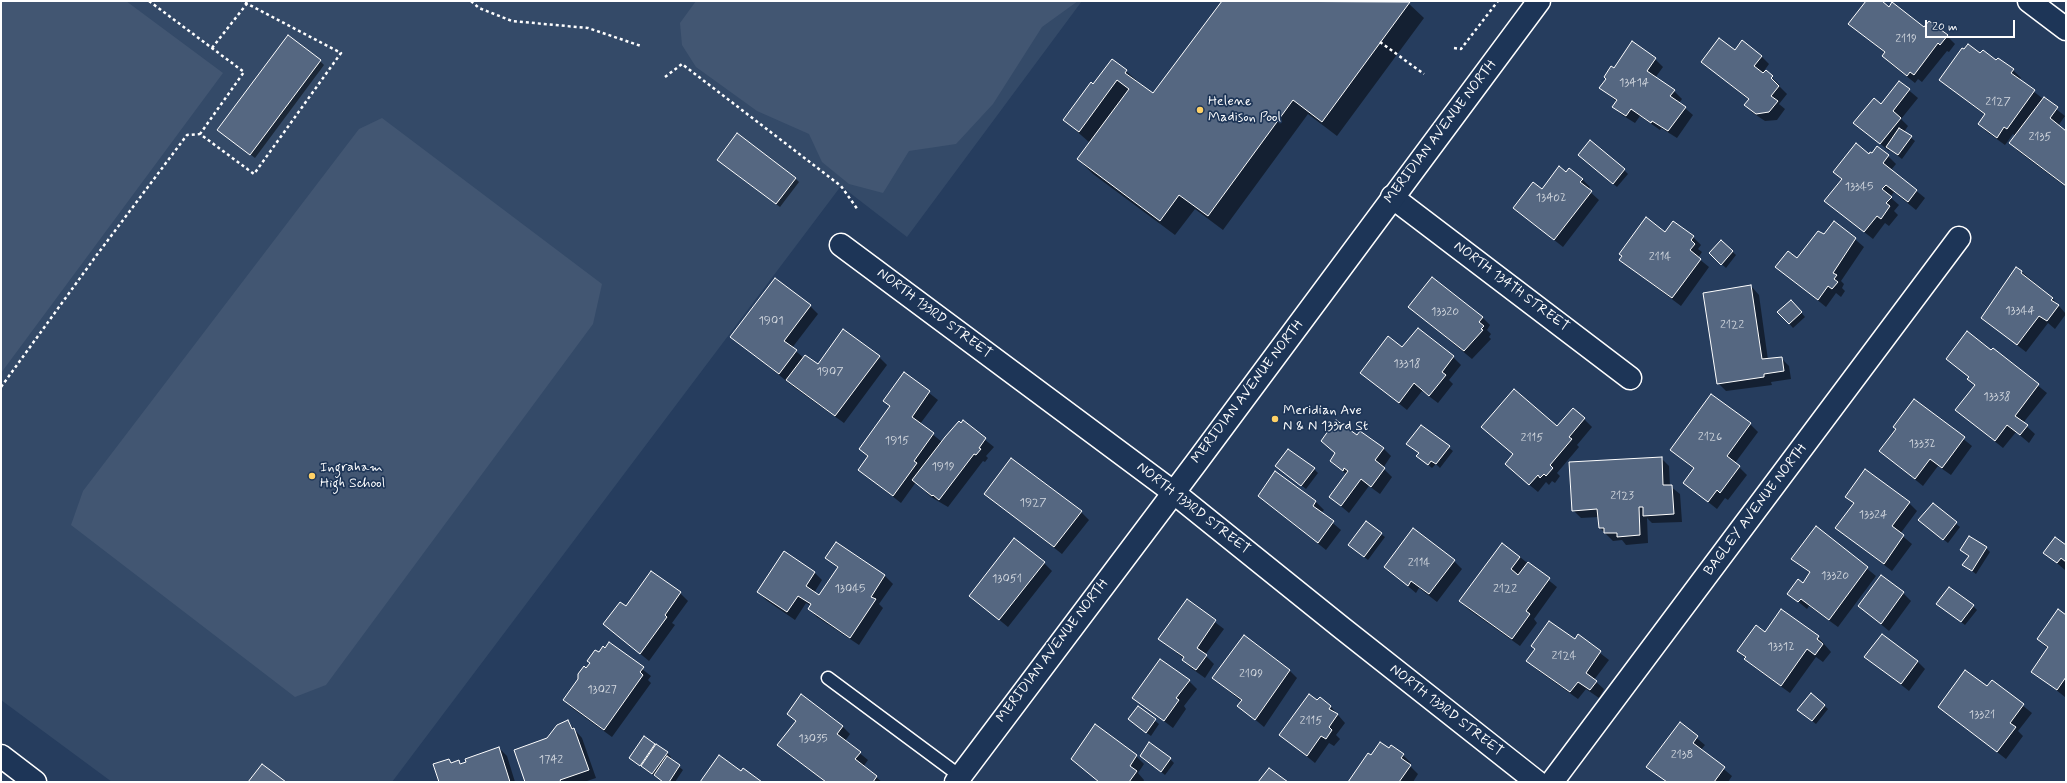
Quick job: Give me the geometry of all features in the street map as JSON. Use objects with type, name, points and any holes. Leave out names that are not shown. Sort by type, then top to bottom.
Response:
[{"type":"street","points":[[2029,1],[2066,29]]},
{"type":"street","name":"MERIDIAN AVENUE NORTH","points":[[961,780],[1536,2]]},
{"type":"street","name":"NORTH 134TH STREET","points":[[1392,197],[1630,378]]},
{"type":"street","name":"BAGLEY AVENUE NORTH","points":[[1552,782],[1959,238]]},
{"type":"street","name":"NORTH 133RD STREET","points":[[842,245],[1173,492],[1537,782]]},
{"type":"street","points":[[1,756],[35,782]]},
{"type":"lane","points":[[828,678],[961,780]]},
{"type":"path","points":[[149,1],[244,72],[200,134]]},
{"type":"path","points":[[1,387],[96,256],[187,135],[200,134],[254,174],[341,53],[245,4],[242,1]]},
{"type":"path","points":[[212,48],[245,4],[249,1]]},
{"type":"path","points":[[472,1],[479,8],[512,21],[588,28],[641,46]]},
{"type":"path","points":[[1454,48],[1461,49],[1498,1]]},
{"type":"path","points":[[1380,42],[1424,74]]},
{"type":"path","points":[[665,77],[682,64],[841,186],[858,210]]},
{"type":"shaded area","name":"Ingraham High School","points":[[1,1],[1082,1],[907,237],[841,186],[392,782],[112,782],[1,700]]},
{"type":"shaded area","points":[[1,1],[126,1],[223,73],[1,373]]},
{"type":"shaded area","points":[[696,1],[1078,1],[1042,27],[993,104],[956,144],[909,151],[883,193],[849,184],[822,162],[809,134],[757,111],[696,67],[682,45],[680,23]]},
{"type":"shaded area","points":[[382,118],[602,284],[593,324],[326,685],[295,697],[71,525],[83,491],[359,129]]},
{"type":"building","name":"Helene Madison Pool","points":[[1222,1],[1410,2],[1322,122],[1293,100],[1208,216],[1179,195],[1160,221],[1077,159],[1129,89],[1117,80],[1079,132],[1063,120],[1091,82],[1093,84],[1112,59],[1127,70],[1125,73],[1153,93]]},
{"type":"building","points":[[1866,1],[1882,1],[1889,7],[1892,2],[1924,27],[1929,21],[1948,35],[1940,45],[1938,43],[1914,75],[1910,72],[1907,76],[1882,56],[1885,52],[1848,24]]},
{"type":"building","points":[[288,35],[321,60],[250,155],[217,130]]},
{"type":"building","points":[[1719,38],[1735,50],[1742,40],[1762,56],[1754,66],[1763,73],[1766,70],[1773,76],[1771,78],[1779,86],[1771,96],[1778,101],[1769,112],[1756,114],[1744,105],[1749,99],[1701,62]]},
{"type":"building","points":[[1632,41],[1656,58],[1647,71],[1675,90],[1670,96],[1686,107],[1668,131],[1652,121],[1651,123],[1631,109],[1626,116],[1612,107],[1617,100],[1599,88],[1606,79],[1604,77],[1611,66],[1614,68]]},
{"type":"building","points":[[1968,44],[1980,53],[1983,50],[1996,60],[1998,58],[2014,69],[2011,73],[2035,90],[2007,129],[2004,127],[1997,138],[1978,124],[1985,114],[1939,80],[1962,48],[1964,49]]},
{"type":"building","points":[[1899,81],[1910,89],[1893,111],[1901,118],[1880,144],[1853,123],[1874,98],[1881,104]]},
{"type":"building","points":[[2044,97],[2058,107],[2050,118],[2066,131],[2066,186],[2009,143]]},
{"type":"building","points":[[1899,128],[1912,136],[1898,155],[1886,147]]},
{"type":"building","points":[[737,133],[796,178],[776,204],[717,160]]},
{"type":"building","points":[[1590,140],[1625,169],[1613,184],[1578,155]]},
{"type":"building","points":[[1856,143],[1869,154],[1870,152],[1872,153],[1877,146],[1889,155],[1883,163],[1917,190],[1908,202],[1886,185],[1882,189],[1892,197],[1886,203],[1890,206],[1881,219],[1877,216],[1864,232],[1824,201],[1842,179],[1833,172]]},
{"type":"building","points":[[1559,166],[1566,172],[1569,168],[1583,179],[1580,182],[1592,191],[1554,240],[1513,208],[1533,182],[1542,189]]},
{"type":"building","points":[[1646,217],[1665,232],[1673,221],[1694,236],[1691,240],[1695,244],[1690,250],[1701,259],[1672,298],[1619,260],[1622,256],[1619,254]]},
{"type":"building","points":[[1834,221],[1856,238],[1833,273],[1837,275],[1834,279],[1838,282],[1832,289],[1828,286],[1818,300],[1775,267],[1788,251],[1797,258],[1818,231],[1824,234]]},
{"type":"building","points":[[1721,240],[1733,251],[1721,265],[1709,253]]},
{"type":"building","points":[[2016,267],[2022,271],[2021,273],[2053,298],[2051,300],[2059,305],[2047,321],[2039,316],[2017,345],[1981,318]]},
{"type":"building","points":[[1432,277],[1483,317],[1479,322],[1484,326],[1481,329],[1483,330],[1464,351],[1408,307]]},
{"type":"building","points":[[775,278],[811,305],[784,341],[797,350],[779,374],[730,337]]},
{"type":"building","points":[[1751,285],[1762,359],[1782,357],[1784,371],[1764,374],[1764,377],[1717,384],[1703,293]]},
{"type":"building","points":[[1791,300],[1802,312],[1789,324],[1777,312]]},
{"type":"building","points":[[1418,328],[1454,356],[1442,372],[1446,375],[1429,396],[1414,383],[1399,403],[1360,373],[1388,336],[1402,347]]},
{"type":"building","points":[[843,329],[880,356],[835,416],[786,380],[805,355],[818,364]]},
{"type":"building","points":[[1967,331],[1991,350],[1993,348],[2039,384],[2015,416],[2028,425],[2020,435],[2007,425],[1995,441],[1955,410],[1975,385],[1967,379],[1969,377],[1946,359]]},
{"type":"building","points":[[904,372],[930,391],[912,417],[934,433],[914,461],[917,463],[893,496],[858,470],[868,456],[859,449],[890,406],[883,401]]},
{"type":"building","points":[[1514,389],[1557,426],[1573,408],[1585,418],[1569,437],[1572,439],[1550,465],[1553,468],[1546,476],[1544,474],[1540,478],[1538,475],[1529,485],[1505,464],[1513,454],[1481,427]]},
{"type":"building","points":[[1711,394],[1751,423],[1727,456],[1740,466],[1720,493],[1717,490],[1708,502],[1683,483],[1694,468],[1670,450]]},
{"type":"building","points":[[1914,399],[1965,437],[1942,468],[1930,459],[1915,479],[1879,451],[1896,429],[1893,427]]},
{"type":"building","points":[[963,420],[986,438],[979,448],[981,449],[976,455],[974,454],[939,500],[912,480],[945,437],[959,421],[961,423]]},
{"type":"building","points":[[1336,420],[1357,435],[1360,431],[1384,448],[1375,460],[1385,468],[1371,487],[1361,479],[1341,506],[1329,497],[1348,471],[1344,468],[1343,471],[1330,461],[1335,453],[1321,441]]},
{"type":"building","points":[[1421,425],[1450,446],[1436,464],[1431,461],[1428,465],[1416,456],[1419,453],[1406,444]]},
{"type":"building","points":[[1288,449],[1315,468],[1301,486],[1275,466]]},
{"type":"building","points":[[1662,457],[1663,485],[1672,485],[1674,514],[1643,516],[1643,507],[1639,507],[1640,535],[1617,537],[1617,533],[1604,533],[1604,528],[1599,528],[1597,509],[1572,511],[1569,462]]},
{"type":"building","points":[[1011,458],[1082,511],[1054,547],[984,494]]},
{"type":"building","points":[[1865,469],[1910,502],[1892,526],[1904,535],[1884,564],[1835,528],[1854,503],[1845,497]]},
{"type":"building","points":[[1275,471],[1316,501],[1313,506],[1334,521],[1318,543],[1258,496]]},
{"type":"building","points":[[1933,503],[1957,522],[1943,540],[1918,520]]},
{"type":"building","points":[[1366,521],[1382,533],[1364,557],[1348,545]]},
{"type":"building","points":[[1816,526],[1868,567],[1829,620],[1801,599],[1798,602],[1787,594],[1798,579],[1803,583],[1810,572],[1791,559]]},
{"type":"building","points":[[1413,528],[1455,560],[1429,594],[1411,581],[1408,586],[1384,567]]},
{"type":"building","points":[[1969,536],[1987,547],[1972,571],[1962,565],[1969,556],[1960,550]]},
{"type":"building","points":[[2055,537],[2066,545],[2066,562],[2061,558],[2057,563],[2043,553]]},
{"type":"building","points":[[1014,538],[1045,562],[999,620],[969,596]]},
{"type":"building","points":[[836,542],[885,575],[871,597],[876,599],[850,638],[808,609],[811,604],[798,596],[787,612],[757,592],[784,551],[815,572],[806,586],[819,595],[838,567],[825,558]]},
{"type":"building","points":[[1502,543],[1520,557],[1511,569],[1518,575],[1528,562],[1550,578],[1526,611],[1530,614],[1512,639],[1459,601]]},
{"type":"building","points":[[651,571],[681,592],[665,615],[667,617],[640,654],[603,624],[620,602],[626,606]]},
{"type":"building","points":[[1881,575],[1904,592],[1881,624],[1858,606]]},
{"type":"building","points":[[1949,587],[1974,605],[1961,622],[1936,604]]},
{"type":"building","points":[[1187,599],[1216,620],[1197,648],[1207,655],[1196,670],[1182,660],[1184,657],[1158,639]]},
{"type":"building","points":[[1781,609],[1819,636],[1817,639],[1823,644],[1815,655],[1807,649],[1781,686],[1744,659],[1746,657],[1737,651],[1756,625],[1765,632]]},
{"type":"building","points":[[2058,609],[2066,615],[2066,677],[2057,690],[2031,672],[2048,647],[2037,639]]},
{"type":"building","points":[[1549,621],[1575,639],[1578,634],[1601,651],[1586,673],[1597,681],[1590,690],[1578,682],[1570,692],[1526,661],[1535,649],[1531,646]]},
{"type":"building","points":[[1882,634],[1918,661],[1901,684],[1864,657]]},
{"type":"building","points":[[1244,635],[1290,670],[1255,720],[1237,706],[1242,700],[1212,678]]},
{"type":"building","points":[[609,642],[644,667],[640,672],[643,675],[604,730],[563,700],[578,679],[578,674],[584,666],[586,668],[590,663],[587,661],[595,650],[599,652],[603,646],[605,648]]},
{"type":"building","points":[[1160,659],[1190,680],[1176,698],[1179,700],[1164,721],[1132,698]]},
{"type":"building","points":[[1965,670],[1987,686],[1992,680],[2024,704],[2010,723],[2016,727],[1997,752],[1938,707]]},
{"type":"building","points":[[1811,693],[1825,705],[1812,721],[1797,710]]},
{"type":"building","points":[[801,694],[843,726],[837,734],[861,752],[855,759],[877,776],[873,782],[826,782],[777,745],[796,721],[787,714]]},
{"type":"building","points":[[1309,694],[1317,700],[1320,697],[1331,706],[1329,709],[1338,714],[1329,727],[1332,730],[1326,739],[1321,736],[1307,756],[1279,735]]},
{"type":"building","points":[[1138,706],[1156,719],[1146,733],[1128,719]]},
{"type":"building","points":[[568,720],[572,729],[574,728],[589,770],[560,780],[561,782],[525,782],[514,750],[547,738],[557,725]]},
{"type":"building","points":[[1680,722],[1698,736],[1693,743],[1725,767],[1714,782],[1667,782],[1646,767]]},
{"type":"building","points":[[1095,724],[1137,755],[1130,766],[1137,771],[1129,782],[1099,782],[1071,759]]},
{"type":"building","points":[[644,736],[655,744],[640,766],[629,758]]},
{"type":"building","points":[[1149,742],[1171,758],[1161,772],[1140,756]]},
{"type":"building","points":[[1380,742],[1389,748],[1391,745],[1404,754],[1401,758],[1411,765],[1399,782],[1348,782],[1368,753],[1371,755]]},
{"type":"building","points":[[656,744],[668,752],[652,774],[641,766]]},
{"type":"building","points":[[499,747],[510,782],[439,782],[433,764],[449,759],[451,763],[459,760],[460,764],[466,762],[465,759]]},
{"type":"building","points":[[719,755],[741,771],[743,768],[762,782],[700,782]]},
{"type":"building","points":[[667,756],[680,765],[669,782],[663,782],[654,775]]},
{"type":"building","points":[[262,764],[286,782],[248,782]]},
{"type":"building","points":[[1269,768],[1288,782],[1258,782]]},
{"type":"place","name":"Helene Madison Pool","points":[[1200,110]]},
{"type":"place","name":"Meridian Ave N & N 133rd St","points":[[1275,419]]},
{"type":"place","name":"Ingraham High School","points":[[312,476]]}]
